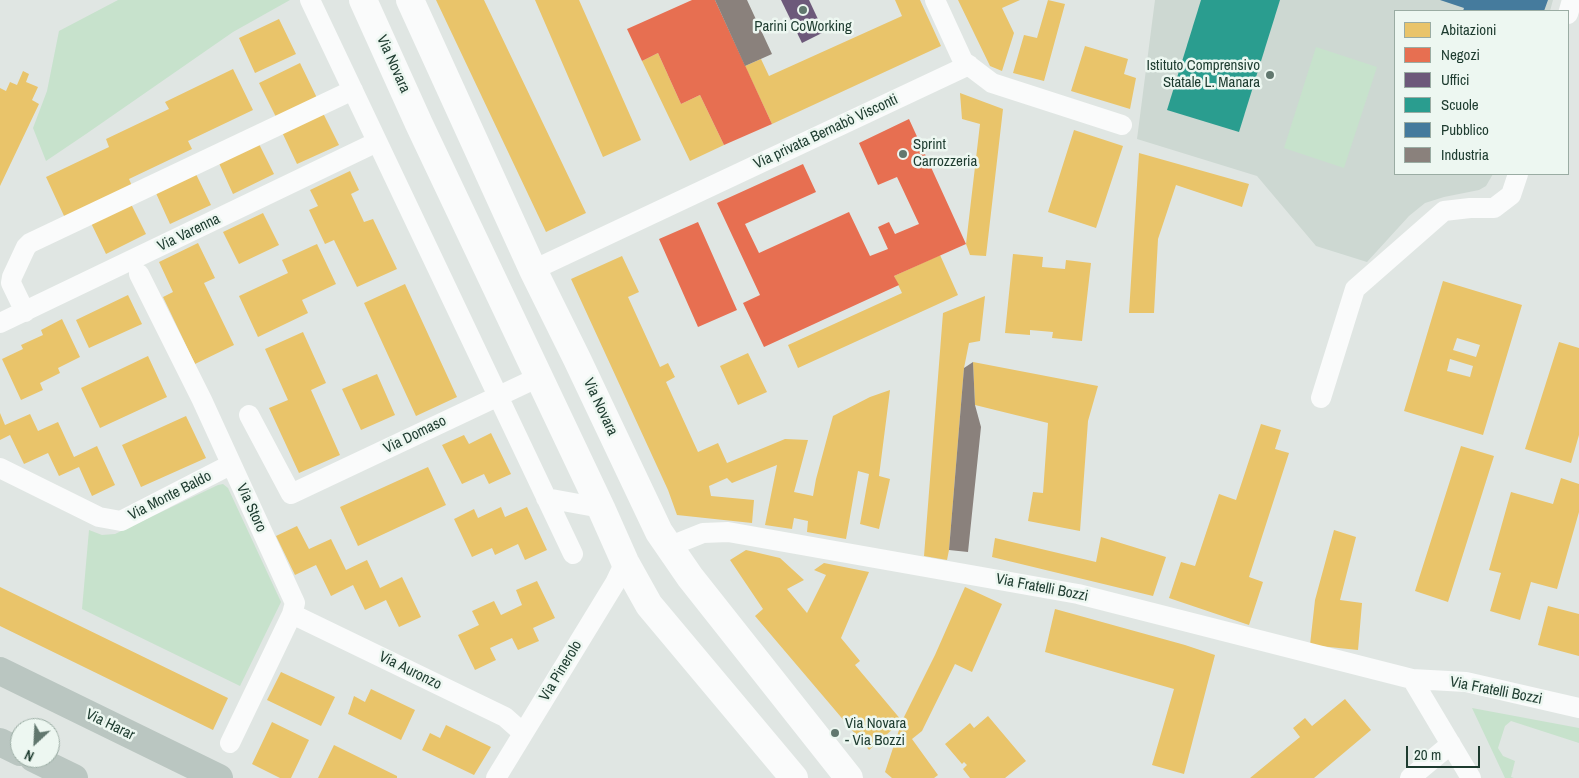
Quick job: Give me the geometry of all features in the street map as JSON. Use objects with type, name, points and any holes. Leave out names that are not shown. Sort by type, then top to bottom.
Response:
[{"type":"main road","name":"Via Harar","points":[[0,671],[219,778]]},
{"type":"main road","points":[[54,768],[74,778]]},
{"type":"street","points":[[310,0],[573,554]]},
{"type":"street","name":"Via Novara","points":[[363,0],[625,562],[649,605],[794,778]]},
{"type":"street","name":"Via Novara","points":[[410,0],[533,270],[577,358],[659,532],[690,577],[849,778]]},
{"type":"street","points":[[935,0],[963,61],[992,83],[1122,125]]},
{"type":"street","name":"Via privata Bernabò Visconti","points":[[533,270],[969,66]]},
{"type":"street","points":[[25,312],[11,282],[26,247],[30,243],[353,90]]},
{"type":"street","name":"Via Varenna","points":[[0,323],[136,267],[377,142]]},
{"type":"street","points":[[1321,398],[1355,289],[1444,211],[1494,208],[1511,195],[1518,175]]},
{"type":"street","name":"Via Storo","points":[[136,267],[202,400],[295,604],[292,614]]},
{"type":"street","name":"Via Domaso","points":[[250,415],[291,494],[538,377]]},
{"type":"street","name":"Via Monte Baldo","points":[[0,468],[99,517],[121,521],[230,465]]},
{"type":"street","points":[[546,498],[601,508]]},
{"type":"street","name":"Via Fratelli Bozzi","points":[[668,547],[703,533],[728,532],[1059,590],[1412,679],[1466,682],[1579,708]]},
{"type":"street","name":"Via Pinerolo","points":[[496,778],[615,583],[625,562]]},
{"type":"street","points":[[230,743],[292,614]]},
{"type":"street","name":"Via Auronzo","points":[[292,614],[505,716],[523,733]]},
{"type":"street","points":[[1412,679],[1471,778]]},
{"type":"street","points":[[1410,778],[1451,744]]},
{"type":"shaded area","name":"Istituto Comprensivo Statale L. Manara","points":[[1155,0],[1553,0],[1550,10],[1394,10],[1394,175],[1492,175],[1486,186],[1479,190],[1425,203],[1409,216],[1367,262],[1316,246],[1257,176],[1137,139]]},
{"type":"green space","points":[[118,0],[290,0],[233,32],[46,161],[33,128],[47,91],[59,31]]},
{"type":"green space","points":[[1316,47],[1377,67],[1344,168],[1284,148]]},
{"type":"green space","points":[[223,484],[228,488],[281,602],[240,686],[82,609],[89,530],[102,535],[115,534]]},
{"type":"green space","points":[[1472,708],[1579,728],[1579,743],[1511,721],[1505,726],[1498,748],[1503,756],[1515,761],[1511,777],[1514,778],[1505,778]]},
{"type":"building: Abitazioni","points":[[436,0],[484,0],[586,213],[546,232]]},
{"type":"building: Abitazioni","points":[[535,0],[579,0],[641,140],[603,157]]},
{"type":"building: Abitazioni","points":[[895,0],[920,0],[941,46],[772,124],[745,66],[761,59],[769,76],[902,16]]},
{"type":"building: Abitazioni","points":[[958,0],[1020,0],[1002,8],[1014,33],[1002,71],[990,66]]},
{"type":"building: Abitazioni","points":[[1048,0],[1065,4],[1044,81],[1013,73],[1024,35],[1037,38]]},
{"type":"building: Abitazioni","points":[[279,19],[296,54],[255,73],[239,38]]},
{"type":"building: Abitazioni","points":[[1085,46],[1128,59],[1124,74],[1136,78],[1130,109],[1071,91]]},
{"type":"building: Abitazioni","points":[[658,53],[681,104],[700,95],[724,145],[690,161],[642,61]]},
{"type":"building: Abitazioni","points":[[300,63],[317,98],[276,117],[259,83]]},
{"type":"building: Abitazioni","points":[[233,69],[253,110],[188,141],[192,149],[129,179],[132,186],[65,218],[46,177],[109,147],[106,139],[169,109],[165,102]]},
{"type":"building: Abitazioni","points":[[23,71],[29,74],[26,82],[38,87],[32,100],[39,104],[0,186],[0,88],[6,91],[10,82],[17,85]]},
{"type":"building: Abitazioni","points":[[960,93],[1003,109],[986,256],[970,255],[966,244],[980,124],[962,119]]},
{"type":"building: Abitazioni","points":[[322,111],[339,145],[297,164],[281,130]]},
{"type":"building: Abitazioni","points":[[1074,130],[1123,146],[1096,228],[1048,212]]},
{"type":"building: Abitazioni","points":[[258,142],[274,174],[233,194],[218,161]]},
{"type":"building: Abitazioni","points":[[1139,153],[1249,184],[1242,207],[1176,185],[1158,239],[1154,313],[1129,313]]},
{"type":"building: Abitazioni","points":[[350,171],[359,190],[351,194],[364,222],[373,219],[397,269],[357,287],[334,240],[325,244],[309,210],[318,206],[310,190]]},
{"type":"building: Abitazioni","points":[[195,172],[211,205],[170,224],[155,191]]},
{"type":"building: Abitazioni","points":[[130,202],[146,234],[106,254],[90,221]]},
{"type":"building: Abitazioni","points":[[263,213],[279,245],[239,264],[223,232]]},
{"type":"building: Abitazioni","points":[[198,243],[215,278],[204,283],[234,345],[195,364],[163,297],[173,292],[159,262]]},
{"type":"building: Abitazioni","points":[[317,244],[336,284],[302,300],[308,313],[258,337],[239,296],[288,273],[282,260]]},
{"type":"building: Abitazioni","points":[[1013,254],[1043,257],[1042,267],[1065,269],[1066,260],[1091,263],[1082,341],[1052,338],[1053,332],[1030,330],[1030,335],[1005,333]]},
{"type":"building: Abitazioni","points":[[940,255],[958,295],[798,368],[788,345],[902,293],[894,276]]},
{"type":"building: Abitazioni","points":[[622,256],[639,292],[628,297],[660,367],[668,363],[675,377],[666,382],[698,452],[718,443],[727,463],[785,439],[808,440],[794,492],[813,496],[833,416],[870,397],[890,390],[879,476],[890,479],[879,529],[860,524],[869,474],[858,471],[846,539],[807,532],[808,521],[794,518],[792,529],[765,525],[777,465],[732,483],[727,478],[709,486],[711,496],[754,500],[752,523],[677,515],[668,490],[571,279]]},
{"type":"building: Abitazioni","points":[[1443,281],[1522,305],[1483,435],[1404,411]],"holes":[[[1457,338],[1480,345],[1476,357],[1453,350]],[[1450,359],[1473,366],[1470,377],[1447,371]]]},
{"type":"building: Abitazioni","points":[[405,284],[457,397],[416,416],[364,303]]},
{"type":"building: Abitazioni","points":[[128,295],[142,324],[89,348],[76,320]]},
{"type":"building: Abitazioni","points":[[985,296],[980,341],[969,343],[964,368],[947,560],[924,556],[943,313]]},
{"type":"building: Abitazioni","points":[[62,319],[80,357],[58,368],[60,373],[40,383],[43,390],[21,400],[2,359],[23,349],[21,345],[43,335],[41,330]]},
{"type":"building: Abitazioni","points":[[303,332],[326,383],[311,390],[340,455],[299,473],[269,408],[288,400],[265,349]]},
{"type":"building: Abitazioni","points":[[1559,342],[1579,348],[1579,435],[1571,463],[1525,449]]},
{"type":"building: Abitazioni","points":[[748,353],[767,392],[738,405],[720,366]]},
{"type":"building: Abitazioni","points":[[148,356],[167,397],[100,428],[81,388]]},
{"type":"building: Abitazioni","points":[[973,362],[1098,386],[1088,421],[1080,531],[1028,521],[1033,492],[1043,493],[1048,423],[975,405]]},
{"type":"building: Abitazioni","points":[[377,374],[395,415],[361,430],[342,389]]},
{"type":"building: Abitazioni","points":[[0,413],[5,425],[30,414],[38,431],[58,422],[74,457],[97,446],[115,485],[92,496],[79,467],[59,476],[48,453],[24,464],[10,435],[0,440]]},
{"type":"building: Abitazioni","points":[[186,416],[206,458],[141,487],[122,445]]},
{"type":"building: Abitazioni","points":[[1261,424],[1281,430],[1275,449],[1289,453],[1249,577],[1263,582],[1249,625],[1169,598],[1181,562],[1195,566],[1219,494],[1236,500]]},
{"type":"building: Abitazioni","points":[[491,433],[511,474],[489,484],[484,474],[462,484],[442,445],[464,435],[469,444]]},
{"type":"building: Abitazioni","points":[[1461,446],[1494,456],[1448,602],[1415,591]]},
{"type":"building: Abitazioni","points":[[428,467],[446,505],[358,546],[340,507]]},
{"type":"building: Abitazioni","points":[[1561,478],[1579,484],[1579,512],[1557,589],[1531,582],[1520,620],[1490,611],[1501,573],[1489,570],[1511,492],[1553,504]]},
{"type":"building: Abitazioni","points":[[501,507],[505,517],[527,507],[547,550],[525,560],[518,544],[495,555],[492,548],[472,557],[454,519],[474,509],[478,518]]},
{"type":"building: Abitazioni","points":[[297,526],[309,549],[331,539],[346,570],[367,560],[380,588],[402,577],[421,617],[399,627],[386,600],[365,610],[353,585],[331,596],[316,565],[295,575],[276,536]]},
{"type":"building: Abitazioni","points":[[1334,530],[1356,537],[1340,600],[1362,603],[1358,650],[1310,645],[1315,600]]},
{"type":"building: Abitazioni","points":[[1101,537],[1166,557],[1153,596],[992,557],[995,538],[1096,562]]},
{"type":"building: Abitazioni","points":[[746,550],[780,558],[804,580],[787,589],[807,613],[826,575],[814,570],[824,563],[869,572],[841,638],[860,661],[855,665],[902,721],[869,750],[755,616],[763,609],[730,560]]},
{"type":"building: Abitazioni","points":[[537,581],[555,618],[533,628],[539,641],[518,650],[512,638],[490,648],[496,660],[475,670],[458,635],[479,625],[472,611],[494,601],[501,615],[522,605],[516,590]]},
{"type":"building: Abitazioni","points":[[0,587],[228,698],[213,730],[0,626]]},
{"type":"building: Abitazioni","points":[[965,587],[1002,604],[972,672],[955,664],[922,731],[912,739],[938,775],[934,778],[892,778],[885,772],[902,721],[935,655]]},
{"type":"building: Abitazioni","points":[[1548,606],[1579,614],[1579,656],[1538,645]]},
{"type":"building: Abitazioni","points":[[1055,609],[1215,655],[1184,774],[1152,765],[1174,689],[1045,652]]},
{"type":"building: Abitazioni","points":[[281,672],[335,697],[321,726],[267,700]]},
{"type":"building: Abitazioni","points":[[371,689],[415,710],[401,740],[348,714],[354,696],[365,702]]},
{"type":"building: Abitazioni","points":[[1345,699],[1371,730],[1314,778],[1250,778],[1300,737],[1293,728],[1305,718],[1312,726]]},
{"type":"building: Abitazioni","points":[[988,716],[1026,761],[1005,778],[970,778],[963,769],[967,765],[964,762],[962,764],[945,744],[970,723],[974,728]]},
{"type":"building: Abitazioni","points":[[272,722],[309,740],[291,778],[280,778],[252,764]]},
{"type":"building: Abitazioni","points":[[446,725],[491,747],[474,775],[422,750],[430,733],[440,738]]},
{"type":"building: Abitazioni","points":[[334,745],[397,776],[397,778],[318,778]]},
{"type":"building: Negozi","points":[[692,0],[715,0],[772,124],[724,145],[700,95],[681,104],[658,53],[642,61],[627,29]]},
{"type":"building: Negozi","points":[[909,119],[966,244],[894,276],[899,285],[764,347],[743,303],[760,295],[717,203],[803,164],[816,192],[745,224],[759,253],[849,212],[870,256],[888,249],[878,227],[889,222],[895,234],[919,224],[897,177],[878,185],[859,143]]},
{"type":"building: Negozi","points":[[698,222],[737,310],[698,327],[659,239]]},
{"type":"building: Uffici","points":[[781,0],[809,0],[824,32],[802,43]]},
{"type":"building: Scuole","points":[[1201,0],[1280,0],[1239,132],[1167,110]]},
{"type":"building: Pubblico","points":[[1440,0],[1548,0],[1544,10],[1463,10],[1464,8]]},
{"type":"building: Industria","points":[[715,0],[747,0],[772,54],[745,66]]},
{"type":"building: Industria","points":[[973,362],[975,405],[981,427],[968,552],[949,550],[964,368]]},
{"type":"place","name":"Parini CoWorking","points":[[803,10]]},
{"type":"place","name":"Istituto Comprensivo Statale L. Manara","points":[[1270,75]]},
{"type":"place","name":"Sprint Carrozzeria","points":[[903,154]]},
{"type":"place","name":"Via Novara - Via Bozzi","points":[[835,733]]}]
